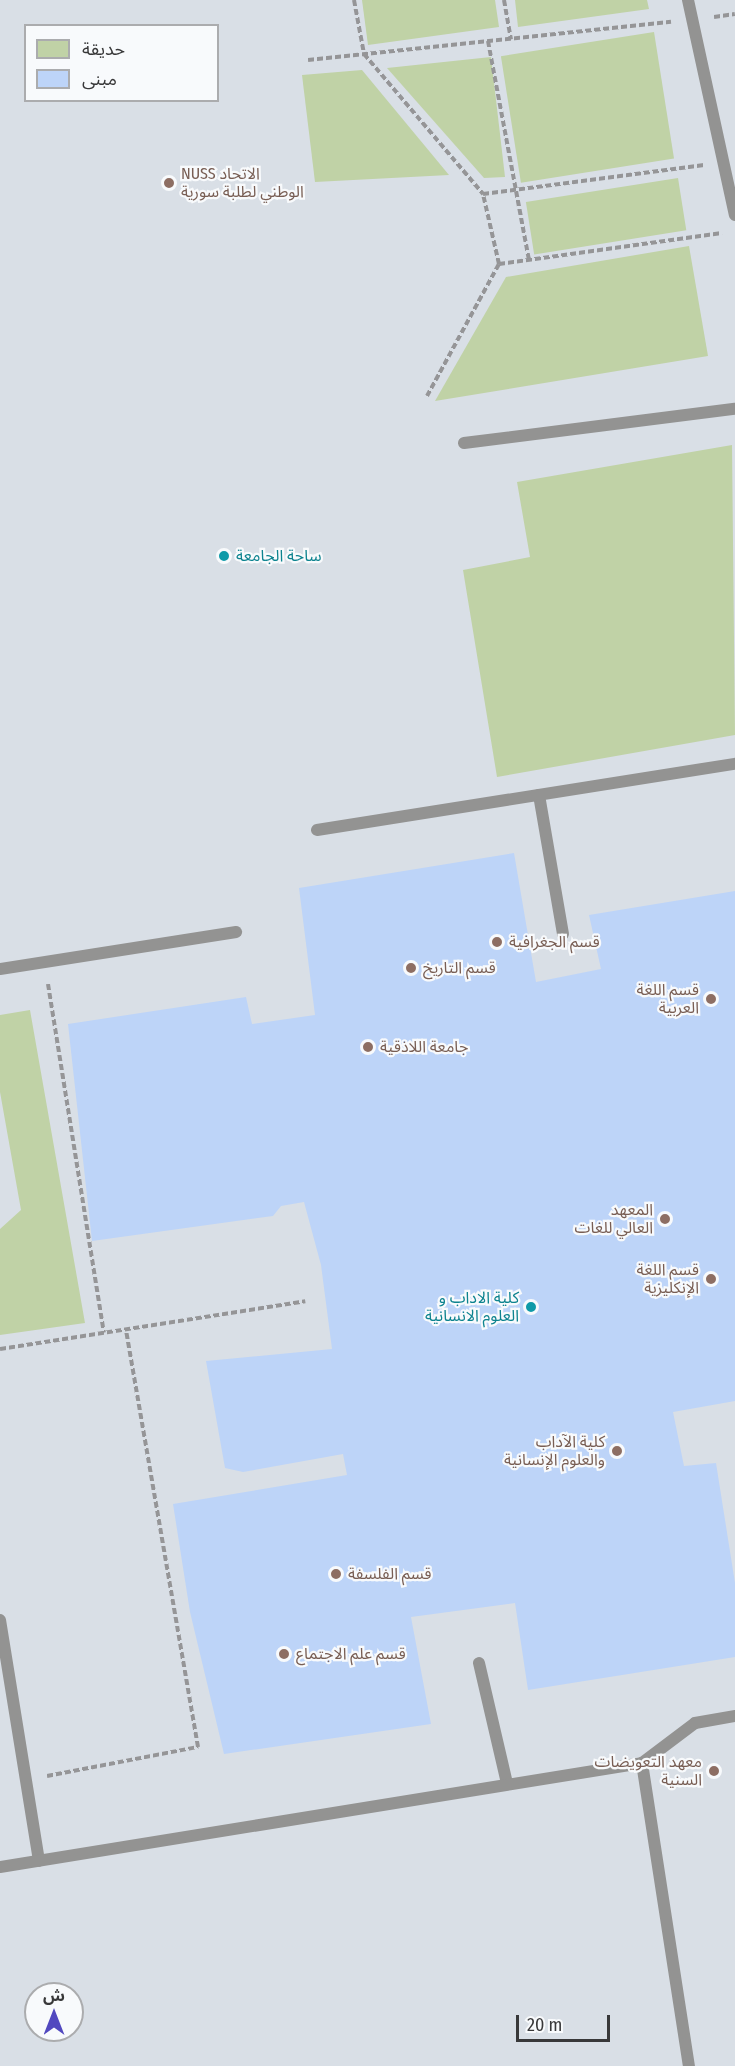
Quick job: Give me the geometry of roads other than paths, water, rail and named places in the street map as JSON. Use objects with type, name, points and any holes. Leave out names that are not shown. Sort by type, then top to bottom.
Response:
[{"type":"lane","points":[[688,0],[735,215]]},
{"type":"lane","points":[[464,443],[735,409]]},
{"type":"lane","points":[[317,830],[735,764]]},
{"type":"lane","points":[[539,795],[563,934]]},
{"type":"lane","points":[[0,969],[236,932]]},
{"type":"lane","points":[[0,1620],[39,1861]]},
{"type":"lane","points":[[478,1663],[507,1783]]},
{"type":"lane","points":[[0,1867],[507,1783],[642,1763],[695,1723],[735,1716]]},
{"type":"lane","points":[[642,1763],[689,2066]]},
{"type":"place","name":"NUSS الاتحاد الوطني لطلبة سورية","points":[[169,183]]},
{"type":"place","name":"ساحة الجامعة","points":[[224,556]]},
{"type":"place","name":"قسم الجغرافية","points":[[497,942]]},
{"type":"place","name":"قسم التاريخ","points":[[411,968]]},
{"type":"place","name":"قسم اللغة العربية","points":[[711,999]]},
{"type":"place","name":"جامعة اللاذقية","points":[[368,1047]]},
{"type":"place","name":"المعهد العالي للغات","points":[[665,1219]]},
{"type":"place","name":"قسم اللغة الإنكليزية","points":[[711,1279]]},
{"type":"place","name":"كلية الاداب و العلوم الانسانية","points":[[531,1307]]},
{"type":"place","name":"كلية الآداب والعلوم الإنسانية","points":[[617,1451]]},
{"type":"place","name":"قسم الفلسفة","points":[[336,1574]]},
{"type":"place","name":"قسم علم الاجتماع","points":[[284,1654]]},
{"type":"place","name":"معهد التعويضات السنية","points":[[714,1771]]}]
